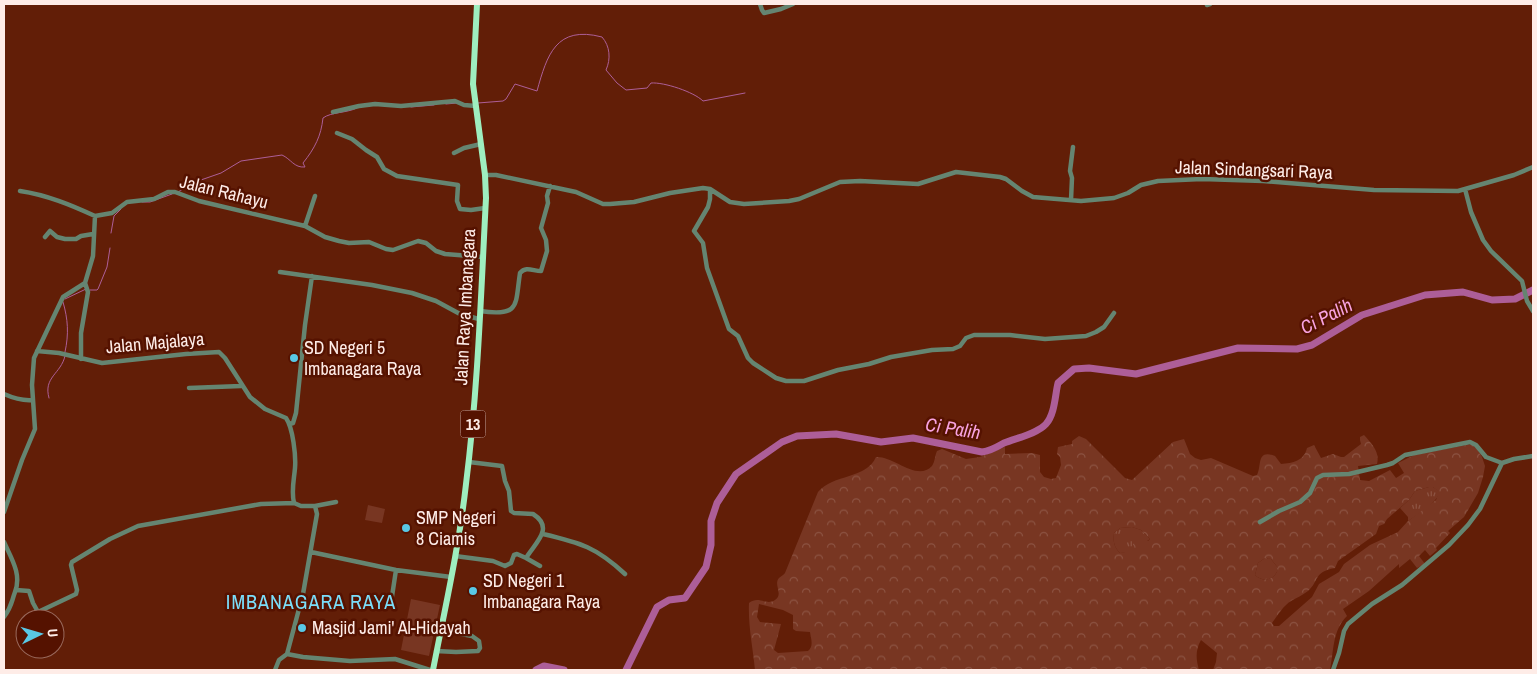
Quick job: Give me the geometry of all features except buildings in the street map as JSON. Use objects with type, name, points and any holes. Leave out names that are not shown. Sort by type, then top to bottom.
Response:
[{"type":"highway","name":"Jalan Raya Imbanagara","points":[[432,670],[455,556],[469,462],[477,372],[485,174],[476,104],[474,62],[477,4]]},
{"type":"street","points":[[760,4],[764,13],[793,4]]},
{"type":"street","points":[[333,112],[375,104],[401,106],[476,104]]},
{"type":"street","points":[[337,133],[352,139],[377,156],[384,168],[397,176],[405,179],[458,185],[460,209],[485,208]]},
{"type":"street","points":[[454,153],[481,144]]},
{"type":"street","points":[[1071,200],[1072,177],[1070,171],[1073,147]]},
{"type":"street","name":"Jalan Sindangsari Raya","points":[[710,189],[730,202],[737,204],[784,202],[840,182],[860,181],[918,184],[949,173],[964,172],[1006,179],[1033,197],[1093,201],[1114,198],[1128,193],[1141,185],[1158,180],[1202,178],[1374,190],[1446,192],[1466,189],[1514,175],[1533,166]]},
{"type":"street","points":[[485,174],[576,192],[603,204],[634,202],[687,190],[710,189],[708,207],[694,230],[703,243],[707,268],[729,329],[738,336],[748,358],[780,380],[804,381],[838,370],[869,364],[891,357],[932,350],[953,349],[960,346],[966,338],[974,335],[1010,334],[1045,339],[1086,336],[1104,327],[1114,313]]},
{"type":"street","points":[[480,311],[506,312],[516,304],[522,270],[541,271],[548,251],[541,228],[548,203],[547,196],[550,186]]},
{"type":"street","points":[[1466,189],[1471,212],[1483,240],[1491,251],[1522,281],[1527,301],[1533,311]]},
{"type":"street","points":[[4,512],[22,460],[36,429],[33,400],[33,366],[37,350],[63,298],[85,283],[93,256],[95,216],[60,201],[20,191]]},
{"type":"street","name":"Jalan Rahayu","points":[[95,216],[112,213],[127,202],[154,199],[168,192],[176,192],[199,201],[306,226],[324,237],[349,243],[369,242],[390,250],[418,241],[426,243],[444,254],[483,257]]},
{"type":"street","points":[[306,226],[315,196]]},
{"type":"street","points":[[45,237],[50,231],[56,236],[65,239],[76,239],[93,234]]},
{"type":"street","points":[[280,272],[372,285],[419,295],[436,301],[460,314],[480,319]]},
{"type":"street","points":[[294,503],[292,492],[295,463],[290,424],[293,423],[296,413],[304,325],[312,276]]},
{"type":"street","points":[[80,359],[81,333],[88,289],[85,283]]},
{"type":"street","name":"Jalan Majalaya","points":[[37,350],[96,362],[219,352],[225,358],[242,386],[258,404],[275,415],[284,417],[290,424]]},
{"type":"street","points":[[189,388],[242,386]]},
{"type":"street","points":[[4,394],[18,400],[33,400]]},
{"type":"street","points":[[1260,522],[1278,511],[1300,502],[1310,493],[1317,478],[1323,475],[1349,474],[1387,465],[1405,455],[1470,442],[1476,445],[1486,457],[1502,463]]},
{"type":"street","points":[[1333,670],[1344,631],[1348,624],[1372,604],[1402,585],[1461,532],[1480,509],[1502,463],[1514,458],[1533,456]]},
{"type":"street","points":[[469,462],[502,466],[505,481],[510,492],[511,511],[534,514],[543,525],[542,534],[526,558]]},
{"type":"street","points":[[16,590],[29,591],[38,612],[76,594],[72,562],[126,530],[154,522],[189,518],[258,504],[294,503],[301,506],[314,506],[336,502]]},
{"type":"street","points":[[275,670],[279,660],[287,654],[303,594],[317,518],[317,510],[314,506]]},
{"type":"street","points":[[542,534],[584,545],[610,560],[625,574]]},
{"type":"street","points":[[4,542],[17,572],[18,581],[14,601],[4,617]]},
{"type":"street","points":[[311,552],[396,570],[450,577]]},
{"type":"street","points":[[455,556],[493,561],[505,566],[511,563],[514,555],[517,554],[540,566]]},
{"type":"street","points":[[391,603],[396,570]]},
{"type":"street","points":[[436,651],[465,652],[478,651],[480,648],[479,641],[472,636],[440,630]]},
{"type":"street","points":[[287,654],[350,661],[395,659],[432,670]]},
{"type":"green space","points":[[1364,435],[1372,445],[1378,460],[1377,464],[1358,466],[1360,480],[1369,481],[1390,470],[1396,478],[1404,473],[1398,463],[1414,455],[1467,445],[1473,445],[1477,449],[1485,466],[1478,493],[1464,517],[1448,531],[1450,533],[1436,548],[1437,550],[1430,556],[1425,550],[1419,556],[1425,564],[1417,568],[1410,559],[1399,568],[1399,564],[1369,591],[1343,609],[1347,616],[1336,635],[1330,670],[1213,670],[1217,653],[1201,640],[1197,655],[1199,670],[755,670],[749,603],[756,600],[772,602],[778,598],[777,581],[785,573],[818,492],[832,482],[865,469],[872,464],[876,457],[919,471],[926,470],[932,466],[937,451],[942,449],[966,459],[980,457],[1005,447],[1005,454],[1032,453],[1040,455],[1040,472],[1044,477],[1051,479],[1056,478],[1061,465],[1060,457],[1057,454],[1058,447],[1072,444],[1072,441],[1079,436],[1086,439],[1125,478],[1132,480],[1173,442],[1184,439],[1190,454],[1195,458],[1201,460],[1211,458],[1253,476],[1257,475],[1262,457],[1265,455],[1275,456],[1281,464],[1290,463],[1301,459],[1307,448],[1314,445],[1321,458],[1333,454],[1344,457],[1361,444],[1360,437]],"holes":[[[1433,487],[1439,492],[1436,500],[1408,521],[1398,532],[1370,545],[1344,564],[1339,572],[1319,584],[1312,597],[1279,626],[1274,626],[1272,623],[1286,605],[1308,591],[1320,574],[1335,568],[1338,561],[1376,534],[1379,526],[1384,524],[1387,519],[1409,500],[1415,491]],[[1132,527],[1141,530],[1150,539],[1148,541],[1137,540],[1133,543],[1131,551],[1120,553],[1115,546],[1114,539],[1114,533],[1120,528]],[[1265,558],[1271,559],[1278,568],[1277,572],[1272,578],[1262,579],[1255,575],[1258,563]],[[759,604],[783,610],[793,615],[793,629],[810,632],[812,642],[810,649],[808,651],[778,653],[774,650],[781,624],[760,622],[757,617]]]},
{"type":"green space","points":[[1433,487],[1440,492],[1438,497],[1408,521],[1408,517],[1400,508],[1415,491]]},
{"type":"green space","points":[[368,505],[385,509],[382,523],[365,520]]},
{"type":"green space","points":[[1132,527],[1141,530],[1150,539],[1131,552],[1120,553],[1114,544],[1114,533],[1120,528]]},
{"type":"green space","points":[[1265,558],[1271,559],[1278,568],[1275,575],[1269,579],[1262,579],[1255,575],[1258,563]]},
{"type":"green space","points":[[411,599],[440,605],[429,656],[401,650]]},
{"type":"waterway","points":[[478,103],[503,101],[515,84],[537,91],[545,66],[556,46],[564,39],[574,35],[586,34],[602,37],[605,41],[609,53],[606,70],[626,90],[647,88],[651,83],[657,83],[686,91],[703,101],[745,93]]},
{"type":"waterway","points":[[446,104],[457,103]]},
{"type":"waterway","points":[[411,107],[434,105]]},
{"type":"waterway","points":[[178,192],[198,181],[221,173],[241,161],[282,155],[295,165],[305,167],[303,163],[317,142],[323,118],[357,108]]},
{"type":"waterway","points":[[142,202],[150,202],[172,194]]},
{"type":"waterway","points":[[111,233],[114,216],[121,209]]},
{"type":"waterway","points":[[90,290],[98,289],[107,267],[110,248]]},
{"type":"waterway","points":[[65,299],[86,289]]},
{"type":"waterway","name":"Ci Palih","points":[[626,670],[657,607],[669,600],[685,598],[706,567],[711,545],[711,521],[717,503],[736,474],[782,442],[797,436],[836,434],[881,442],[913,438],[982,452],[1032,433],[1046,424],[1053,410],[1058,383],[1074,369],[1089,368],[1136,374],[1238,348],[1297,349],[1312,345],[1362,315],[1425,295],[1463,292],[1492,300],[1515,299],[1533,290]]},
{"type":"waterway","points":[[63,302],[67,327],[65,352]]},
{"type":"waterway","points":[[49,398],[48,385],[65,356]]},
{"type":"waterway","name":"Ci Palih","points":[[536,670],[544,666],[564,670]]},
{"type":"place","name":"SD Negeri 5 Imbanagara Raya","points":[[294,358]]},
{"type":"place","name":"SMP Negeri 8 Ciamis","points":[[406,528]]},
{"type":"place","name":"SD Negeri 1 Imbanagara Raya","points":[[473,591]]},
{"type":"place","name":"Masjid Jami' Al-Hidayah","points":[[302,628]]},
{"type":"district","name":"IMBANAGARA RAYA","points":[[311,602]]}]
